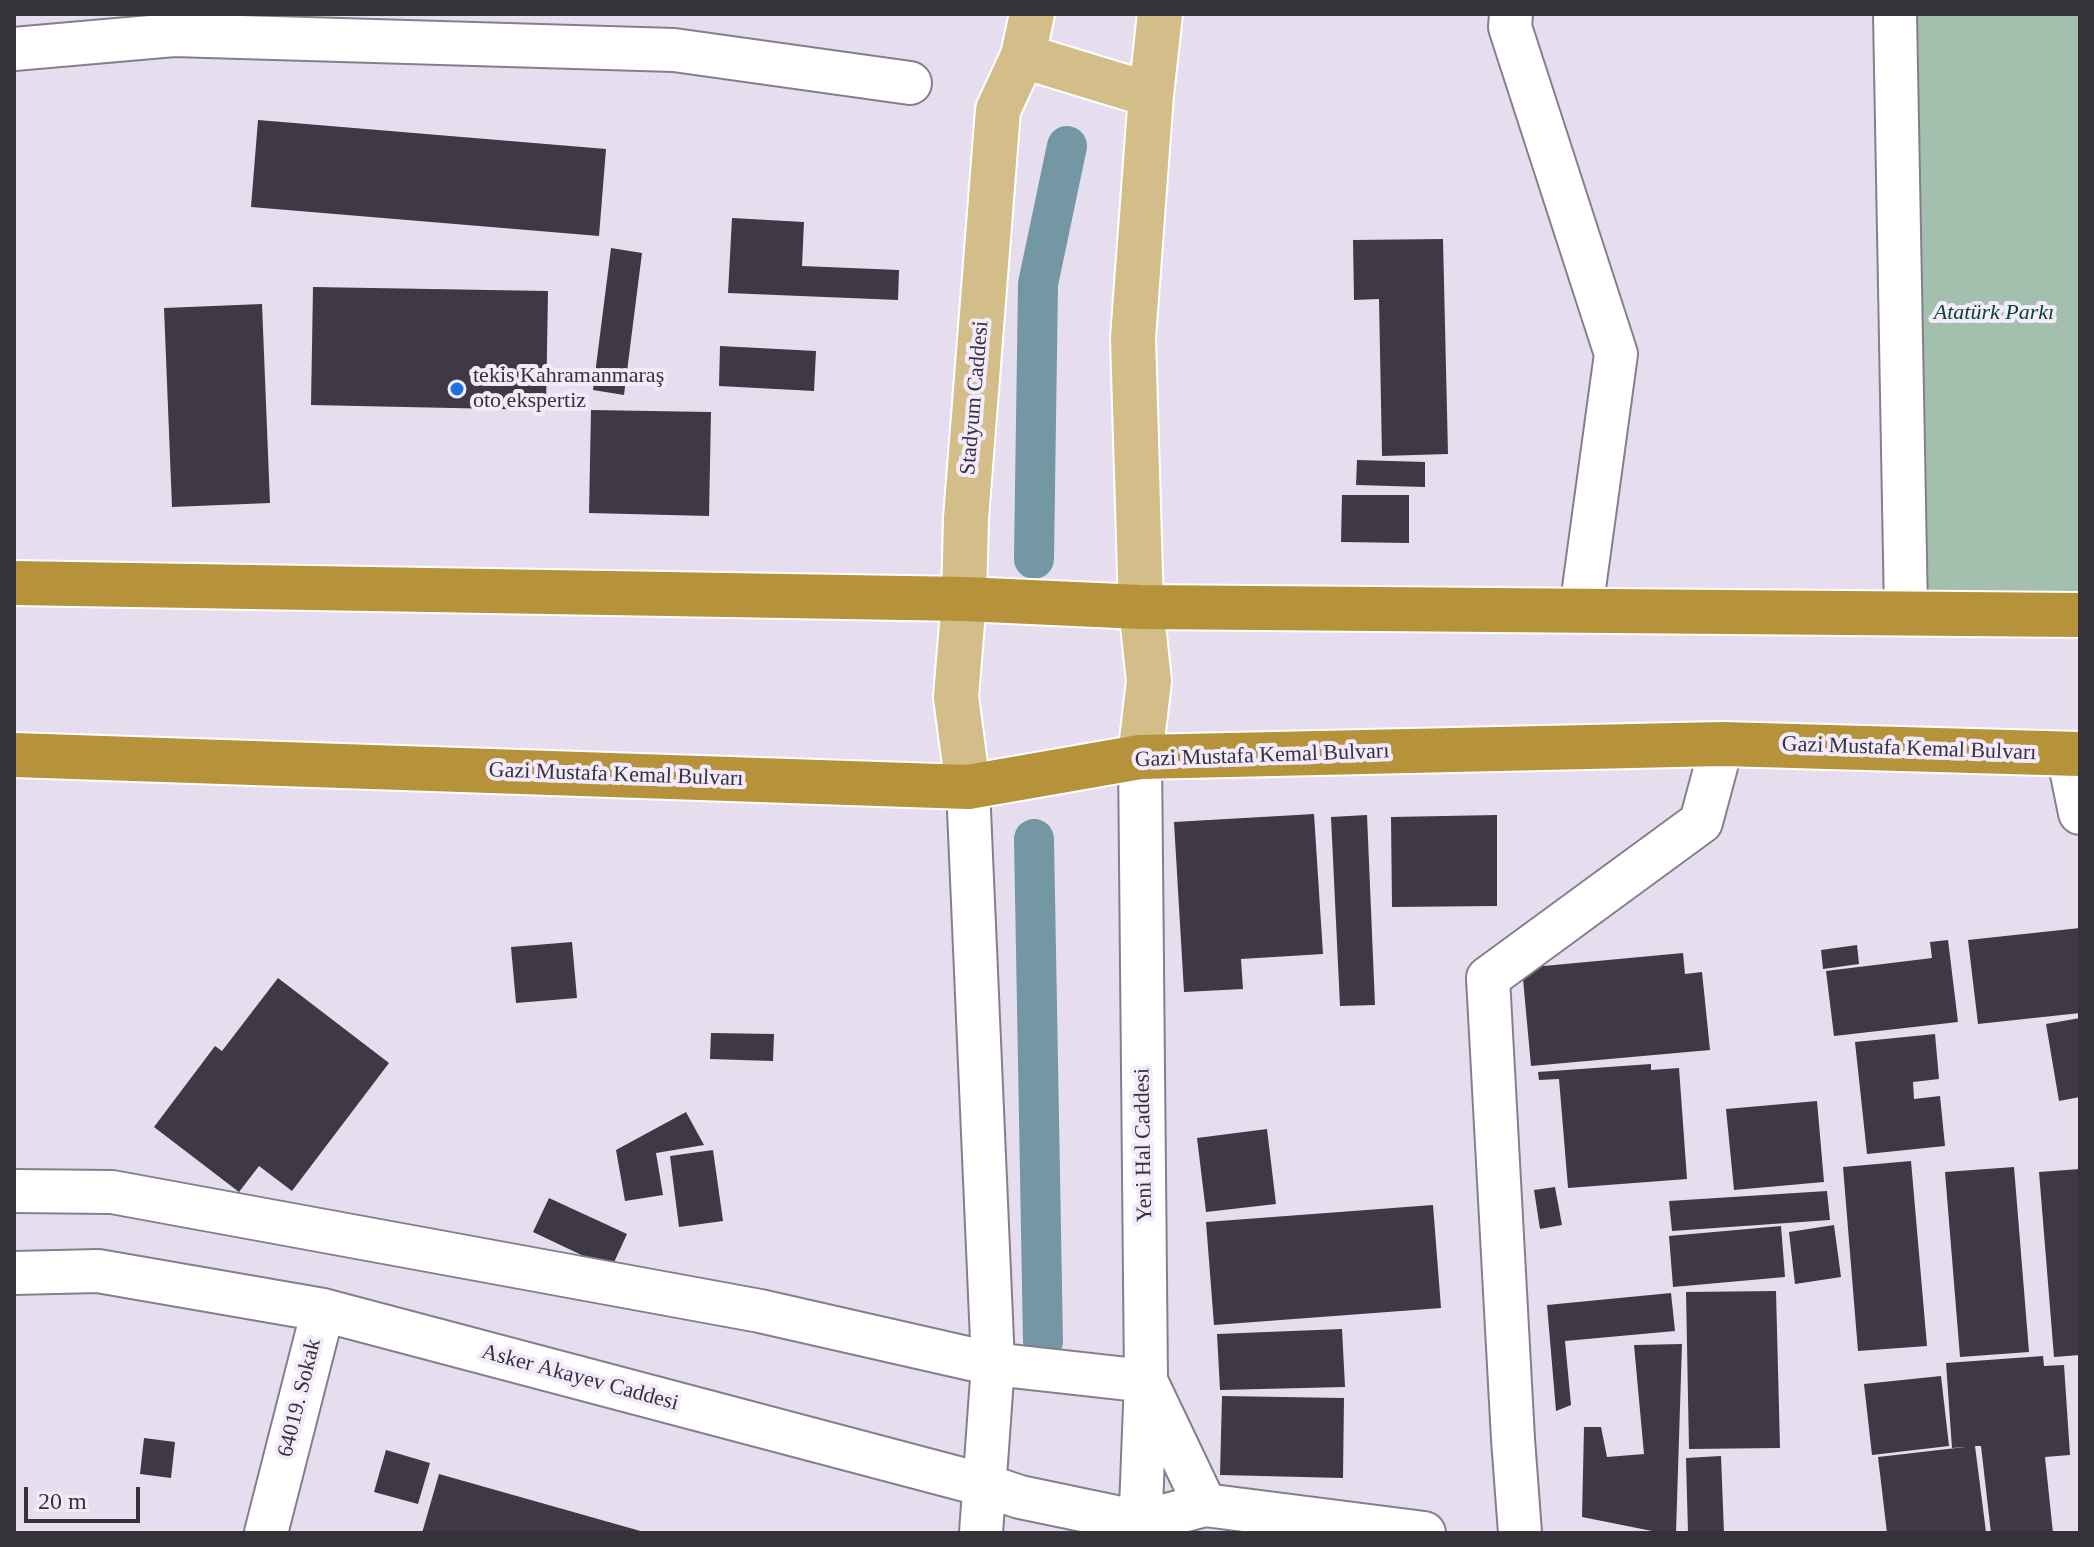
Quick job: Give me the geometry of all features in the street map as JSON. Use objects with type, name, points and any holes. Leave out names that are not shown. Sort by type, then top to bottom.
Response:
[{"type":"highway","points":[[14,583],[964,599],[1141,607],[2080,615]]},
{"type":"highway","name":"Gazi Mustafa Kemal Bulvarı","points":[[14,755],[968,787],[1140,757],[1722,744],[2074,754]]},
{"type":"main road","points":[[1140,757],[1149,681],[1141,607],[1133,338],[1160,14]]},
{"type":"main road","points":[[1028,35],[1151,95]]},
{"type":"main road","name":"Stadyum Caddesi","points":[[968,787],[956,697],[964,599],[966,518],[998,110],[1028,35]]},
{"type":"street","points":[[1151,95],[1181,14]]},
{"type":"street","points":[[1511,14],[1510,27],[1616,354],[1581,610]]},
{"type":"street","points":[[1895,14],[1906,612]]},
{"type":"street","points":[[14,49],[131,26],[174,35],[476,29],[674,32],[910,83]]},
{"type":"street","points":[[1520,1533],[1488,978],[1701,822],[1722,744]]},
{"type":"street","points":[[2074,754],[2080,813]]},
{"type":"street","name":"Yeni Hal Caddesi","points":[[1140,757],[1146,1381],[1140,1528]]},
{"type":"street","points":[[968,787],[993,1364],[981,1533]]},
{"type":"street","points":[[14,1191],[112,1192],[760,1311],[993,1364],[1146,1381],[1205,1505]]},
{"type":"street","name":"Asker Akayev Caddesi","points":[[14,1273],[98,1271],[323,1310],[1140,1528]]},
{"type":"street","name":"64019. Sokak","points":[[266,1533],[323,1310]]},
{"type":"street","points":[[1140,1528],[1205,1505],[1424,1533]]},
{"type":"green space","name":"Atatürk Parkı","points":[[1910,14],[2080,14],[2080,615],[1906,612]]},
{"type":"building","points":[[258,120],[606,149],[599,236],[251,207]]},
{"type":"building","points":[[732,218],[804,222],[802,266],[899,270],[898,300],[728,293]]},
{"type":"building","points":[[1443,239],[1448,454],[1382,456],[1379,299],[1354,300],[1353,240]]},
{"type":"building","points":[[611,248],[642,253],[624,395],[593,390]]},
{"type":"building","points":[[313,287],[548,291],[546,410],[311,405]]},
{"type":"building","points":[[262,304],[270,503],[172,507],[164,308]]},
{"type":"building","points":[[720,346],[816,351],[814,391],[719,386]]},
{"type":"building","points":[[591,410],[711,412],[709,516],[589,513]]},
{"type":"building","points":[[1357,460],[1425,462],[1425,487],[1356,485]]},
{"type":"building","points":[[1342,495],[1409,495],[1409,543],[1341,542]]},
{"type":"building","points":[[1314,814],[1323,954],[1241,959],[1243,989],[1184,992],[1174,822]]},
{"type":"building","points":[[1367,815],[1375,1005],[1340,1006],[1331,817]]},
{"type":"building","points":[[1497,815],[1497,906],[1392,907],[1391,817]]},
{"type":"building","points":[[2080,928],[2080,1013],[1978,1024],[1968,940]]},
{"type":"building","points":[[1948,940],[1958,1022],[1834,1036],[1826,971],[1932,958],[1930,942]]},
{"type":"building","points":[[572,942],[577,998],[516,1003],[511,947]]},
{"type":"building","points":[[1857,945],[1859,964],[1823,969],[1821,950]]},
{"type":"building","points":[[1683,953],[1685,974],[1702,972],[1710,1050],[1531,1066],[1522,968]]},
{"type":"building","points":[[278,978],[389,1063],[292,1191],[259,1166],[239,1192],[154,1127],[215,1046],[222,1051]]},
{"type":"building","points":[[2080,1018],[2080,1097],[2059,1101],[2046,1024]]},
{"type":"building","points":[[711,1033],[774,1034],[773,1061],[710,1059]]},
{"type":"building","points":[[1935,1034],[1939,1079],[1913,1082],[1914,1099],[1940,1096],[1945,1146],[1867,1154],[1855,1042]]},
{"type":"building","points":[[1651,1064],[1651,1070],[1679,1068],[1687,1179],[1568,1188],[1559,1079],[1539,1080],[1538,1072]]},
{"type":"building","points":[[1817,1101],[1824,1182],[1734,1190],[1726,1109]]},
{"type":"building","points":[[686,1112],[704,1145],[656,1153],[663,1195],[625,1201],[616,1150]]},
{"type":"building","points":[[1267,1129],[1276,1204],[1206,1212],[1197,1138]]},
{"type":"building","points":[[713,1150],[723,1221],[679,1227],[670,1156]]},
{"type":"building","points":[[1911,1161],[1927,1346],[1858,1351],[1843,1167]]},
{"type":"building","points":[[2014,1167],[2029,1352],[1960,1357],[1945,1172]]},
{"type":"building","points":[[2080,1169],[2080,1355],[2054,1357],[2039,1172]]},
{"type":"building","points":[[1555,1187],[1562,1225],[1540,1229],[1534,1190]]},
{"type":"building","points":[[1827,1191],[1830,1220],[1672,1231],[1669,1201]]},
{"type":"building","points":[[549,1198],[627,1234],[611,1269],[533,1232]]},
{"type":"building","points":[[1433,1205],[1441,1308],[1214,1325],[1206,1222]]},
{"type":"building","points":[[1834,1225],[1841,1277],[1795,1284],[1789,1232]]},
{"type":"building","points":[[1781,1226],[1785,1277],[1673,1287],[1669,1236]]},
{"type":"building","points":[[1776,1291],[1780,1448],[1689,1449],[1686,1292]]},
{"type":"building","points":[[1671,1293],[1675,1331],[1565,1341],[1571,1405],[1556,1411],[1547,1305]]},
{"type":"building","points":[[1342,1329],[1345,1387],[1220,1390],[1217,1334]]},
{"type":"building","points":[[1682,1344],[1676,1533],[1582,1517],[1584,1427],[1601,1427],[1607,1457],[1644,1454],[1634,1345]]},
{"type":"building","points":[[2043,1356],[2044,1366],[2064,1365],[2070,1455],[2045,1457],[2053,1533],[1991,1533],[1981,1446],[1975,1446],[1986,1532],[1887,1533],[1878,1457],[1965,1447],[1952,1448],[1946,1363]]},
{"type":"building","points":[[1941,1376],[1949,1446],[1872,1455],[1864,1384]]},
{"type":"building","points":[[1222,1396],[1344,1398],[1343,1478],[1220,1475]]},
{"type":"building","points":[[144,1438],[175,1442],[171,1478],[140,1474]]},
{"type":"building","points":[[386,1450],[430,1463],[418,1504],[374,1492]]},
{"type":"building","points":[[1721,1456],[1724,1533],[1688,1533],[1686,1458]]},
{"type":"building","points":[[439,1474],[644,1532],[644,1533],[422,1533]]},
{"type":"waterway","points":[[1034,559],[1038,284],[1067,146]]},
{"type":"waterway","points":[[1034,839],[1043,1341]]},
{"type":"place","name":"tekis Kahramanmaraş oto ekspertiz","points":[[457,389]]}]
